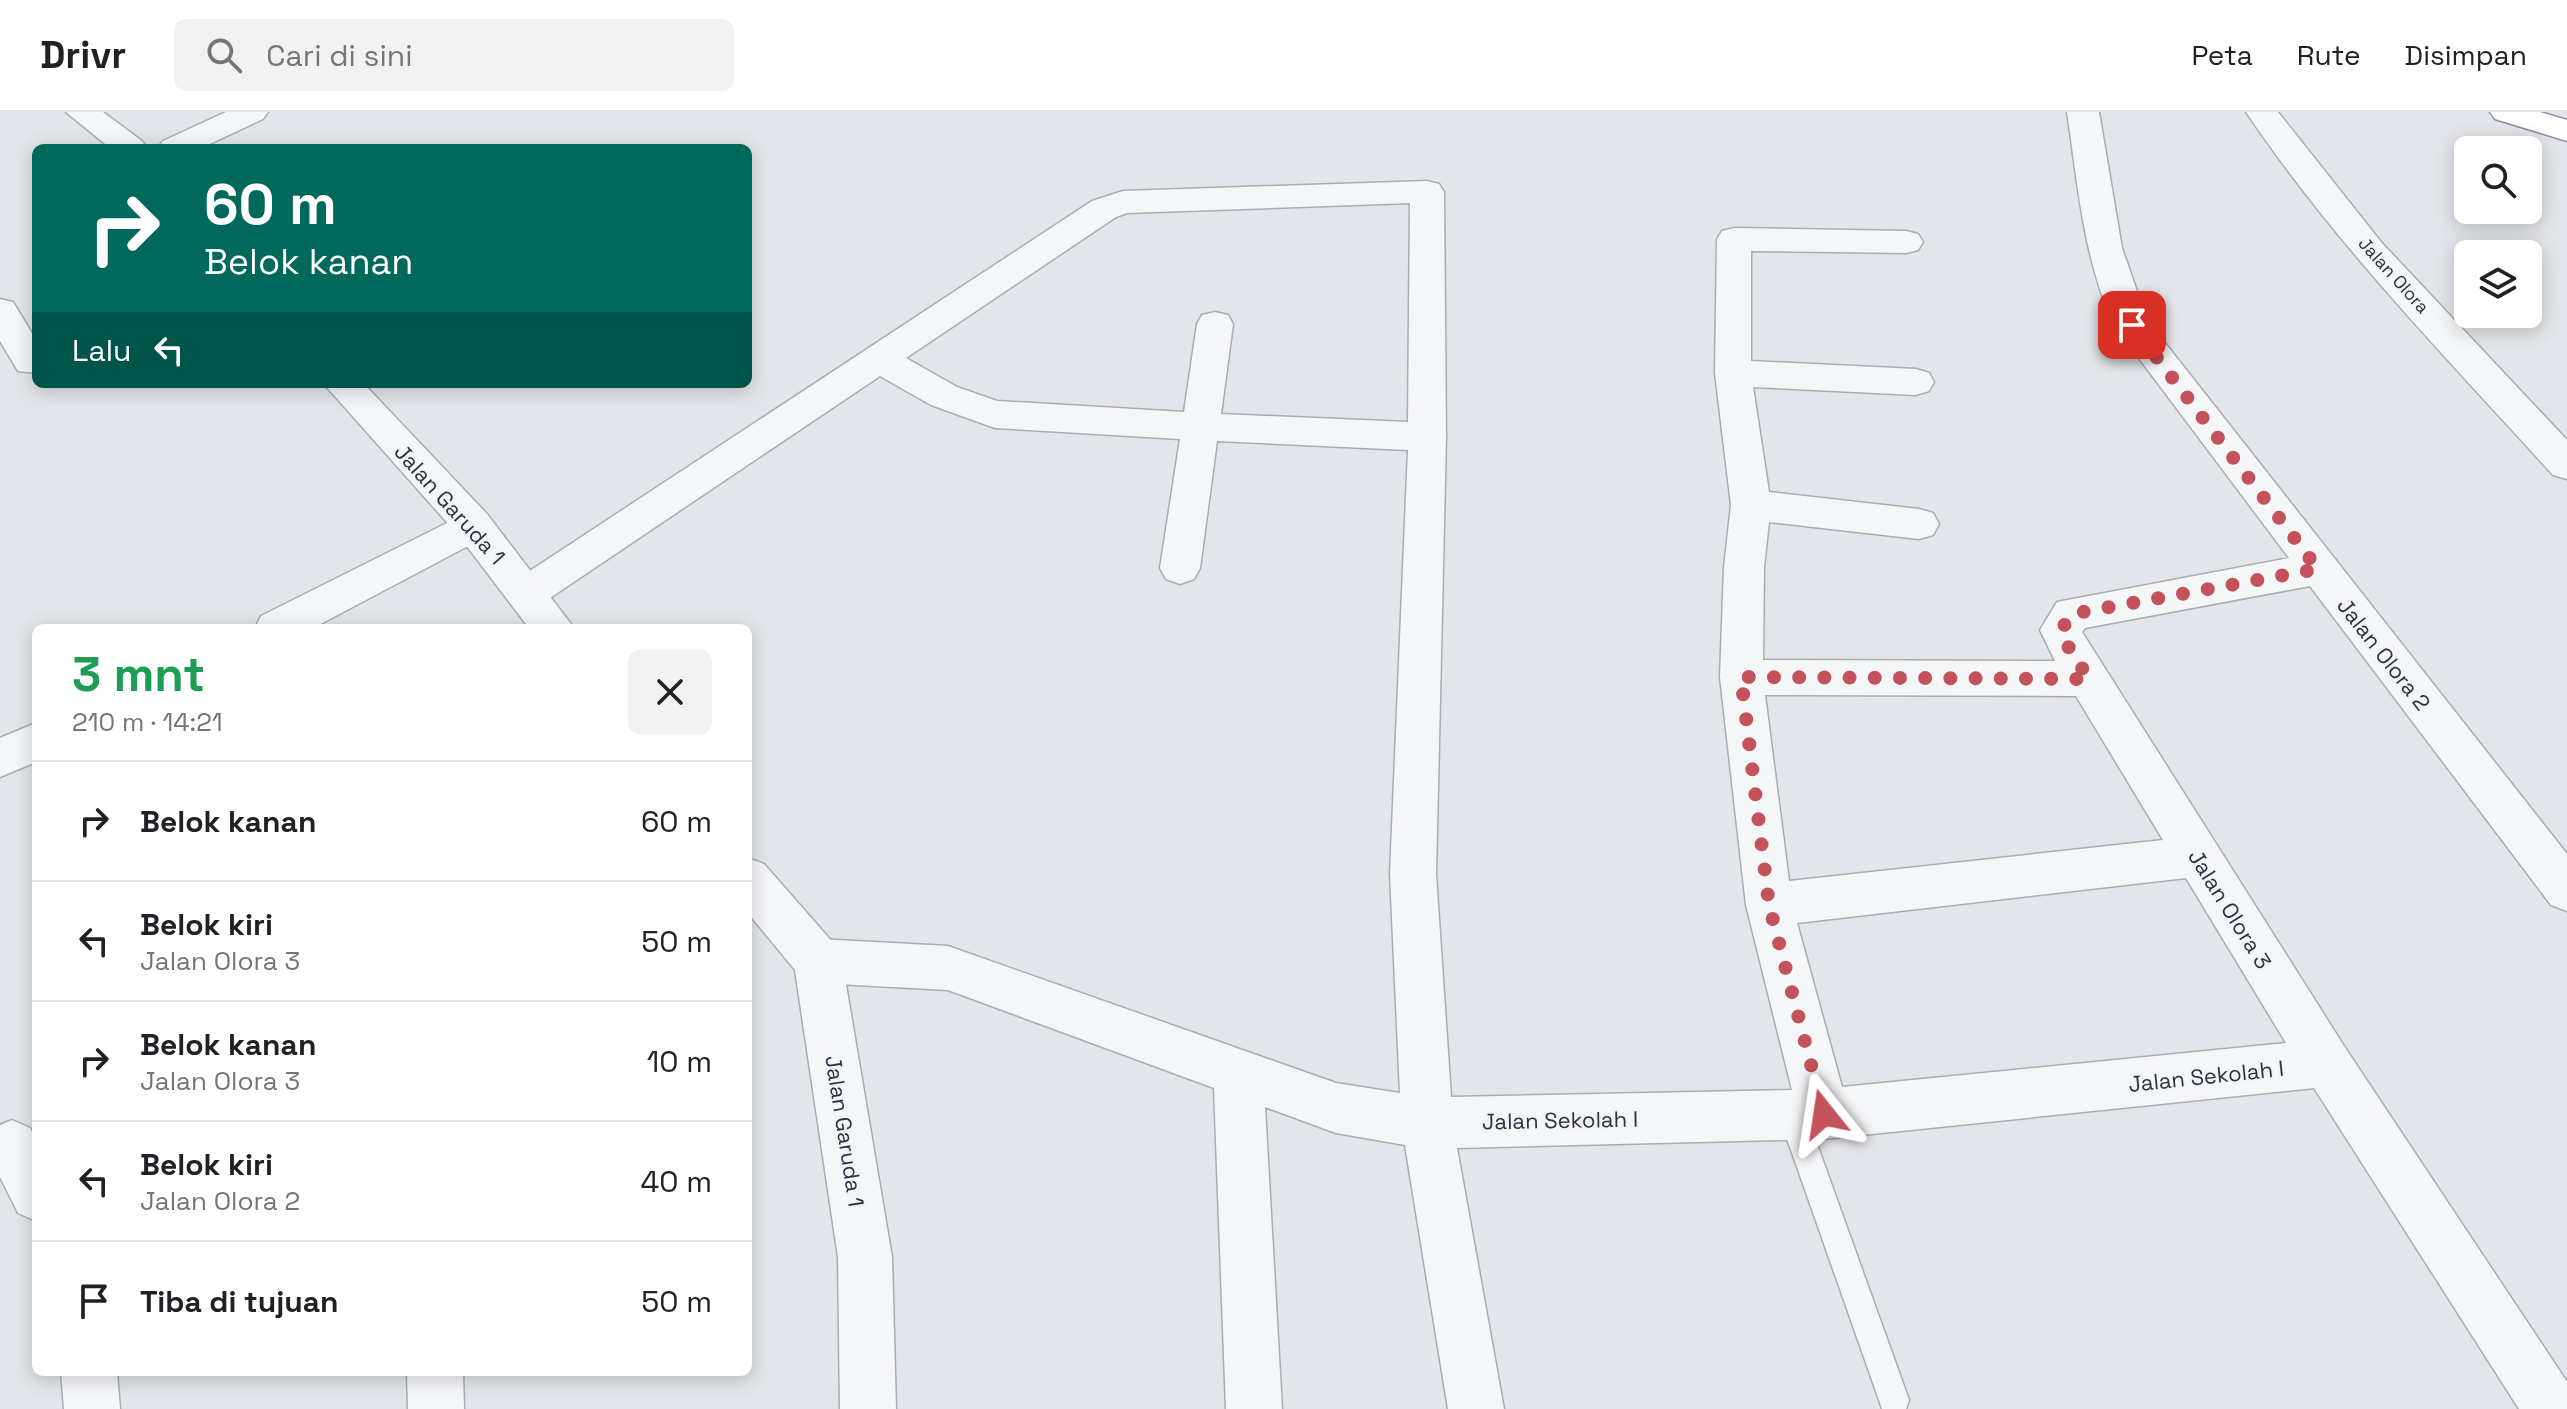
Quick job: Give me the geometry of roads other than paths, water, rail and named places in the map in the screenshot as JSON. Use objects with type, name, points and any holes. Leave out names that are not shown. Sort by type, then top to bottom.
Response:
[{"type":"highway","points":[[2520,114],[2567,131]]},
{"type":"street","points":[[82,112],[126,144]]},
{"type":"street","points":[[183,144],[252,112]]},
{"type":"street","name":"Jalan Olora 2","points":[[2083,112],[2091,172],[2116,294],[2151,353],[2567,890]]},
{"type":"street","name":"Jalan Olora","points":[[2262,112],[2283,144],[2383,265],[2567,465]]},
{"type":"street","points":[[527,593],[1104,209],[1123,202],[1427,192],[1427,437],[1413,874],[1427,1123],[1476,1409]]},
{"type":"street","points":[[1809,1115],[1769,905],[1741,677],[1744,567],[1751,505],[1733,373],[1734,239],[1906,242]]},
{"type":"street","points":[[0,311],[22,366]]},
{"type":"street","points":[[1180,568],[1215,324]]},
{"type":"street","points":[[881,360],[944,396],[995,414],[1427,437]]},
{"type":"street","points":[[1733,373],[1916,382]]},
{"type":"street","name":"Jalan Garuda 1","points":[[346,388],[473,525],[550,624]]},
{"type":"street","points":[[1751,505],[1919,524]]},
{"type":"street","points":[[284,624],[473,525]]},
{"type":"street","name":"Jalan Olora 3","points":[[2318,569],[2072,614],[2061,630],[2064,640],[2326,1063],[2552,1409]]},
{"type":"street","points":[[1741,677],[2089,679]]},
{"type":"street","points":[[0,758],[32,744]]},
{"type":"street","points":[[1769,905],[2198,856]]},
{"type":"street","points":[[752,884],[818,961]]},
{"type":"street","name":"Jalan Garuda 1","points":[[818,961],[865,1257],[868,1409]]},
{"type":"street","name":"Jalan Sekolah I","points":[[818,961],[948,968],[1336,1108],[1427,1123],[1809,1115],[2326,1063]]},
{"type":"street","points":[[1238,1073],[1254,1409]]},
{"type":"street","points":[[16,1144],[32,1185]]},
{"type":"street","points":[[89,1376],[92,1409]]},
{"type":"street","points":[[435,1376],[436,1409]]},
{"type":"lane","points":[[1809,1115],[1894,1400]]}]
